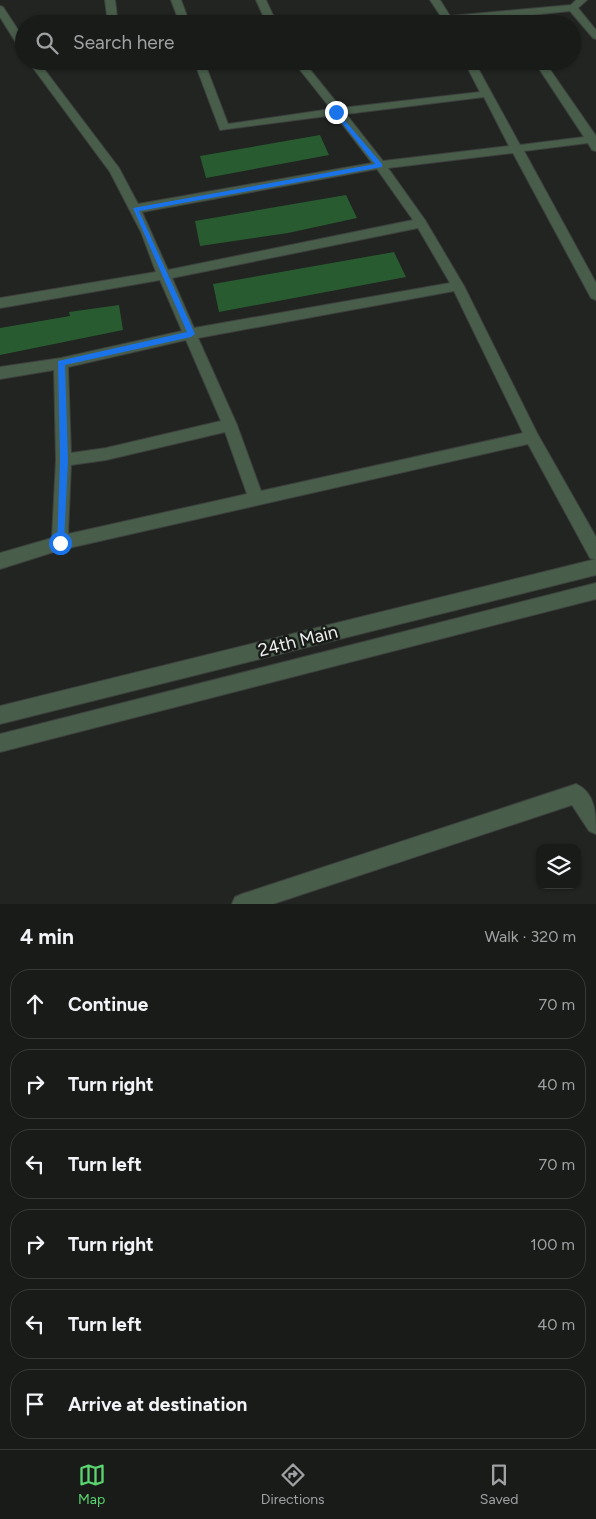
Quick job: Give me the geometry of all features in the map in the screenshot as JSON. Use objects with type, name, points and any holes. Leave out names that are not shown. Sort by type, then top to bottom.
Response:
[{"type":"street","points":[[110,0],[112,15]]},
{"type":"street","points":[[176,0],[182,15]]},
{"type":"street","points":[[261,0],[268,15]]},
{"type":"street","points":[[435,0],[446,15]]},
{"type":"street","points":[[492,15],[573,8],[582,0]]},
{"type":"street","points":[[573,8],[579,15]]},
{"type":"street","points":[[0,10],[15,33]]},
{"type":"street","points":[[581,18],[596,36]]},
{"type":"street","points":[[40,70],[115,170],[136,209],[230,425],[256,498]]},
{"type":"street","points":[[202,70],[224,128],[486,94]]},
{"type":"street","points":[[305,70],[336,112],[380,165],[421,223],[458,286],[532,437],[596,553]]},
{"type":"street","points":[[474,70],[596,294]]},
{"type":"street","points":[[136,209],[380,165],[595,142],[545,70]]},
{"type":"street","points":[[0,303],[164,275],[421,223]]},
{"type":"street","points":[[0,374],[61,363],[191,334],[458,286]]},
{"type":"street","points":[[60,543],[64,460],[61,363]]},
{"type":"street","points":[[64,460],[106,454],[230,425]]},
{"type":"street","points":[[0,561],[60,543],[532,437]]},
{"type":"street","name":"24th Main","points":[[0,715],[596,567]]},
{"type":"street","points":[[0,743],[596,591]]},
{"type":"street","points":[[242,904],[576,794],[596,824]]},
{"type":"building","points":[[320,135],[329,155],[206,178],[200,156]]},
{"type":"building","points":[[346,195],[357,218],[288,233],[200,246],[195,221]]},
{"type":"building","points":[[394,252],[406,277],[219,312],[213,284]]},
{"type":"building","points":[[119,305],[123,330],[0,355],[0,328],[70,316],[69,312]]},
{"type":"route","points":[[60,543],[64,460],[61,363],[191,334],[136,209],[380,165],[336,112]]}]
